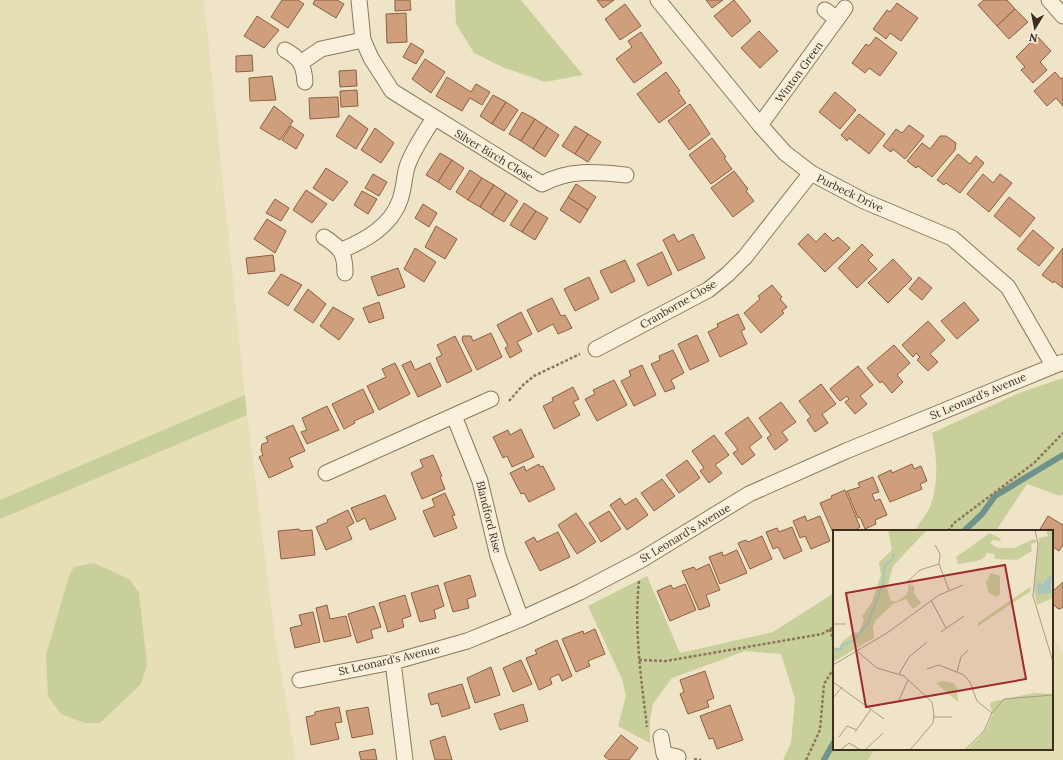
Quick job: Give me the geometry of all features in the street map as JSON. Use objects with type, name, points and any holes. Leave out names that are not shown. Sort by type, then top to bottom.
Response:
[{"type":"street","name":"Silver Birch Close","points":[[359,0],[363,40],[371,58],[392,91],[542,184],[554,177],[567,173],[592,171],[626,175]]},
{"type":"street","name":"Purbeck Drive","points":[[658,0],[760,125],[785,153],[811,173],[864,201],[952,238],[1008,287],[1058,363]]},
{"type":"street","points":[[1049,0],[1063,16]]},
{"type":"street","name":"Winton Green","points":[[760,125],[841,13],[825,10]]},
{"type":"street","points":[[302,62],[321,49],[363,40]]},
{"type":"street","points":[[285,50],[296,56],[302,62],[305,70],[305,82]]},
{"type":"street","points":[[342,250],[369,237],[384,225],[395,211],[400,199],[407,168],[413,152],[434,118]]},
{"type":"street","name":"Cranborne Close","points":[[596,349],[708,290],[728,274],[745,257],[811,173]]},
{"type":"street","points":[[324,237],[342,250],[345,261],[345,273]]},
{"type":"street","name":"St Leonard's Avenue","points":[[300,680],[393,662],[467,641],[521,619],[580,592],[641,560],[749,494],[1058,363]]},
{"type":"street","points":[[326,473],[491,399]]},
{"type":"street","name":"Blandford Rise","points":[[454,416],[480,481],[500,562],[521,619]]},
{"type":"street","points":[[393,662],[405,760]]},
{"type":"street","points":[[661,737],[667,757]]},
{"type":"path","points":[[491,399],[505,406],[523,385],[534,376],[582,353],[596,349]]},
{"type":"path","points":[[949,530],[954,523],[1034,463],[1063,433]]},
{"type":"path","points":[[641,560],[636,610],[639,660],[648,728]]},
{"type":"path","points":[[639,660],[666,661],[822,634],[833,628]]},
{"type":"path","points":[[830,630],[833,640]]},
{"type":"path","points":[[806,760],[820,730],[824,684],[833,670]]},
{"type":"shaded area","points":[[0,0],[204,0],[245,395],[0,500]]},
{"type":"shaded area","points":[[247,415],[274,630],[296,760],[0,760],[0,519]],"holes":[[[139,593],[147,665],[141,684]]]},
{"type":"shaded area","points":[[1053,637],[1063,652],[1063,760],[868,760],[874,750],[1053,750]]},
{"type":"green space","points":[[455,0],[521,0],[583,75],[545,82],[502,67],[474,53],[456,24]]},
{"type":"green space","points":[[1063,378],[1063,494],[1060,496],[1027,484],[997,530],[916,530],[930,507],[935,489],[936,461],[932,433],[1019,393]]},
{"type":"green space","points":[[245,395],[247,415],[0,519],[0,500]]},
{"type":"green space","points":[[94,563],[129,579],[139,593],[147,665],[141,684],[100,723],[85,723],[61,714],[48,696],[46,655],[69,576],[74,567]]},
{"type":"green space","points":[[647,576],[680,653],[773,632],[833,594],[833,750],[874,750],[868,760],[783,760],[791,743],[795,699],[781,654],[745,651],[672,678],[653,704],[650,719],[650,743],[618,726],[626,696],[622,679],[588,606]]},
{"type":"building","points":[[282,0],[298,0],[304,4],[288,28],[271,17]]},
{"type":"building","points":[[315,0],[337,0],[344,4],[336,18],[313,4]]},
{"type":"building","points":[[395,0],[410,0],[411,10],[395,11]]},
{"type":"building","points":[[597,0],[614,0],[603,8]]},
{"type":"building","points":[[706,0],[723,0],[712,8]]},
{"type":"building","points":[[734,0],[751,21],[732,37],[714,16]]},
{"type":"building","points":[[984,0],[1007,0],[1015,9],[997,26],[978,5]]},
{"type":"building","points":[[897,3],[918,18],[901,41],[890,33],[886,39],[873,29],[887,10],[890,12]]},
{"type":"building","points":[[625,4],[641,26],[620,40],[605,19]]},
{"type":"building","points":[[1015,9],[1028,22],[1009,39],[997,26]]},
{"type":"building","points":[[406,13],[407,42],[387,43],[386,14]]},
{"type":"building","points":[[257,16],[279,30],[264,48],[244,36]]},
{"type":"building","points":[[759,31],[778,51],[760,68],[741,48]]},
{"type":"building","points":[[641,32],[662,63],[634,83],[616,59],[632,47],[628,41]]},
{"type":"building","points":[[1037,36],[1051,51],[1040,62],[1047,70],[1033,83],[1021,70],[1025,67],[1016,57]]},
{"type":"building","points":[[876,37],[897,53],[880,76],[869,68],[865,73],[852,63],[866,44],[869,46]]},
{"type":"building","points":[[411,43],[424,51],[416,64],[403,57]]},
{"type":"building","points":[[252,55],[253,71],[236,72],[236,56]]},
{"type":"building","points":[[425,59],[445,72],[431,93],[412,79]]},
{"type":"building","points":[[356,70],[357,86],[340,87],[339,71]]},
{"type":"building","points":[[666,72],[680,91],[678,92],[686,103],[659,123],[637,94]]},
{"type":"building","points":[[1055,72],[1061,79],[1063,77],[1063,106],[1056,98],[1047,106],[1034,91]]},
{"type":"building","points":[[272,76],[276,100],[250,101],[249,78]]},
{"type":"building","points":[[447,77],[471,92],[476,84],[490,92],[482,105],[470,98],[462,111],[436,96]]},
{"type":"building","points":[[357,90],[358,106],[341,107],[340,91]]},
{"type":"building","points":[[835,92],[856,110],[840,129],[819,112]]},
{"type":"building","points":[[493,95],[506,102],[492,124],[480,116]]},
{"type":"building","points":[[338,97],[339,117],[310,119],[309,98]]},
{"type":"building","points":[[506,102],[518,110],[504,131],[492,124]]},
{"type":"building","points":[[690,104],[710,134],[689,150],[668,121]]},
{"type":"building","points":[[274,106],[293,121],[280,140],[260,128]]},
{"type":"building","points":[[522,112],[535,119],[521,141],[509,134]]},
{"type":"building","points":[[859,114],[885,134],[869,154],[849,138],[847,141],[841,135]]},
{"type":"building","points":[[349,115],[368,129],[356,149],[336,136]]},
{"type":"building","points":[[535,119],[547,127],[533,149],[521,141]]},
{"type":"building","points":[[909,125],[924,136],[905,159],[893,149],[891,152],[883,146],[896,129],[902,133]]},
{"type":"building","points":[[291,126],[304,135],[296,149],[282,140]]},
{"type":"building","points":[[575,126],[588,134],[575,154],[562,146]]},
{"type":"building","points":[[547,127],[559,135],[545,157],[533,149]]},
{"type":"building","points":[[375,128],[394,143],[381,163],[361,150]]},
{"type":"building","points":[[588,134],[601,142],[588,162],[575,154]]},
{"type":"building","points":[[940,136],[946,136],[956,143],[955,150],[932,177],[918,166],[916,168],[907,161],[922,143],[930,149]]},
{"type":"building","points":[[712,138],[726,157],[724,158],[732,169],[711,184],[689,155]]},
{"type":"building","points":[[440,153],[452,160],[438,182],[426,175]]},
{"type":"building","points":[[958,154],[970,164],[976,156],[984,163],[960,193],[946,183],[944,185],[937,180]]},
{"type":"building","points":[[452,160],[464,168],[450,190],[438,182]]},
{"type":"building","points":[[326,168],[348,182],[333,201],[313,188]]},
{"type":"building","points":[[470,170],[482,178],[468,200],[456,192]]},
{"type":"building","points":[[734,171],[748,189],[746,191],[754,201],[733,217],[711,188]]},
{"type":"building","points":[[373,174],[387,182],[379,196],[365,188]]},
{"type":"building","points":[[983,174],[993,183],[1000,174],[1012,183],[989,212],[967,194]]},
{"type":"building","points":[[482,178],[494,185],[480,207],[468,200]]},
{"type":"building","points":[[576,184],[596,197],[588,210],[568,197]]},
{"type":"building","points":[[494,185],[506,193],[492,215],[480,207]]},
{"type":"building","points":[[306,190],[327,204],[312,223],[293,210]]},
{"type":"building","points":[[362,191],[377,199],[368,214],[354,205]]},
{"type":"building","points":[[506,193],[518,201],[504,222],[492,215]]},
{"type":"building","points":[[568,197],[588,210],[580,223],[560,210]]},
{"type":"building","points":[[1009,197],[1035,218],[1020,237],[994,216]]},
{"type":"building","points":[[275,199],[289,208],[281,221],[266,213]]},
{"type":"building","points":[[524,203],[536,211],[522,232],[510,225]]},
{"type":"building","points":[[423,204],[437,213],[429,227],[415,218]]},
{"type":"building","points":[[536,211],[548,218],[535,240],[522,232]]},
{"type":"building","points":[[267,219],[286,231],[275,253],[254,239]]},
{"type":"building","points":[[436,226],[457,239],[445,259],[425,247]]},
{"type":"building","points":[[1033,230],[1054,248],[1039,266],[1017,249]]},
{"type":"building","points":[[825,233],[833,241],[838,237],[850,248],[825,272],[798,244],[808,234],[816,242]]},
{"type":"building","points":[[674,234],[678,242],[693,234],[705,258],[678,271],[663,240]]},
{"type":"building","points":[[862,244],[873,255],[868,260],[877,269],[857,288],[838,268]]},
{"type":"building","points":[[415,248],[436,262],[424,282],[404,269]]},
{"type":"building","points":[[1063,248],[1063,288],[1054,281],[1053,283],[1042,275]]},
{"type":"building","points":[[662,252],[672,274],[648,286],[637,264]]},
{"type":"building","points":[[273,255],[275,271],[248,274],[246,258]]},
{"type":"building","points":[[893,259],[912,279],[888,303],[868,283]]},
{"type":"building","points":[[625,260],[635,281],[611,293],[600,271]]},
{"type":"building","points":[[398,268],[405,287],[378,296],[371,277]]},
{"type":"building","points":[[281,274],[302,285],[288,306],[268,293]]},
{"type":"building","points":[[589,277],[599,299],[575,311],[564,289]]},
{"type":"building","points":[[919,277],[932,288],[922,300],[909,289]]},
{"type":"building","points":[[772,285],[782,297],[780,299],[787,307],[782,311],[784,313],[761,333],[744,313],[760,299],[758,296]]},
{"type":"building","points":[[308,289],[326,304],[313,323],[294,310]]},
{"type":"building","points":[[552,298],[561,316],[565,315],[572,328],[558,334],[553,324],[538,332],[527,310]]},
{"type":"building","points":[[379,302],[384,318],[369,323],[363,308]]},
{"type":"building","points":[[964,302],[979,320],[957,339],[941,321]]},
{"type":"building","points":[[333,307],[354,319],[339,340],[320,326]]},
{"type":"building","points":[[521,312],[532,334],[517,342],[522,351],[510,358],[505,348],[508,346],[497,325]]},
{"type":"building","points":[[738,314],[745,329],[741,331],[747,344],[720,357],[708,332],[718,327],[717,324]]},
{"type":"building","points":[[928,321],[945,340],[930,354],[938,362],[928,371],[917,360],[920,357],[916,353],[913,357],[902,345]]},
{"type":"building","points":[[491,333],[502,357],[477,370],[462,340],[463,336],[471,336],[473,341]]},
{"type":"building","points":[[697,335],[709,361],[690,370],[678,344]]},
{"type":"building","points":[[455,336],[472,371],[447,383],[436,358],[442,355],[437,345]]},
{"type":"building","points":[[894,345],[910,363],[897,375],[903,382],[892,393],[882,381],[880,383],[867,368]]},
{"type":"building","points":[[673,350],[684,373],[671,380],[675,388],[665,392],[651,364],[660,360],[659,356]]},
{"type":"building","points":[[411,361],[415,370],[430,363],[441,386],[418,397],[402,365]]},
{"type":"building","points":[[395,363],[410,394],[379,410],[367,386],[386,377],[382,369]]},
{"type":"building","points":[[642,365],[656,395],[634,406],[621,381],[631,376],[629,371]]},
{"type":"building","points":[[858,366],[873,385],[860,396],[867,404],[855,414],[845,402],[849,399],[847,396],[840,401],[830,389]]},
{"type":"building","points":[[614,380],[627,405],[597,421],[585,399],[595,394],[593,390]]},
{"type":"building","points":[[821,384],[836,404],[822,414],[828,423],[815,432],[807,420],[811,417],[799,401]]},
{"type":"building","points":[[573,387],[579,399],[573,402],[580,415],[554,429],[543,406],[553,401],[552,398]]},
{"type":"building","points":[[363,389],[374,412],[354,421],[355,423],[344,429],[332,404]]},
{"type":"building","points":[[781,402],[796,422],[782,432],[788,440],[775,450],[767,438],[771,435],[759,418]]},
{"type":"building","points":[[327,406],[339,430],[307,444],[301,432],[307,430],[302,418]]},
{"type":"building","points":[[748,417],[762,437],[749,447],[755,455],[742,465],[733,453],[738,450],[725,433]]},
{"type":"building","points":[[293,425],[305,451],[289,458],[293,467],[269,478],[259,457],[263,455],[261,450],[262,444],[268,442],[266,437]]},
{"type":"building","points":[[521,429],[534,457],[512,467],[507,456],[503,458],[493,437],[508,430],[510,435]]},
{"type":"building","points":[[714,435],[729,455],[715,465],[722,473],[709,483],[700,471],[704,468],[692,451]]},
{"type":"building","points":[[433,455],[442,476],[440,477],[445,489],[422,499],[411,473],[423,467],[420,460]]},
{"type":"building","points":[[687,460],[700,478],[679,493],[666,475]]},
{"type":"building","points":[[539,464],[540,467],[543,466],[555,489],[529,502],[524,493],[521,494],[510,473],[524,466],[526,471]]},
{"type":"building","points":[[912,464],[914,469],[921,466],[927,481],[920,484],[922,489],[890,502],[878,476],[891,470],[892,473]]},
{"type":"building","points":[[873,477],[879,492],[872,494],[875,501],[880,499],[887,515],[875,520],[876,524],[865,529],[860,517],[858,518],[847,491],[860,487],[858,483]]},
{"type":"building","points":[[662,479],[675,496],[654,511],[641,493]]},
{"type":"building","points":[[845,490],[860,527],[856,530],[833,530],[833,533],[820,503],[832,498],[831,496]]},
{"type":"building","points":[[445,493],[455,515],[452,516],[457,528],[434,537],[423,511],[435,506],[432,499]]},
{"type":"building","points":[[385,495],[396,519],[370,530],[365,518],[357,522],[351,508]]},
{"type":"building","points":[[620,498],[625,505],[636,498],[648,515],[627,530],[610,505]]},
{"type":"building","points":[[348,510],[354,523],[347,527],[352,539],[326,550],[316,527],[328,522],[327,520]]},
{"type":"building","points":[[609,511],[621,529],[601,542],[589,523]]},
{"type":"building","points":[[576,513],[596,542],[577,554],[558,525]]},
{"type":"building","points":[[805,516],[807,521],[820,516],[830,541],[811,549],[805,536],[800,538],[793,521]]},
{"type":"building","points":[[1048,516],[1063,525],[1063,545],[1059,551],[1053,547],[1053,530],[1040,530]]},
{"type":"building","points":[[792,527],[802,551],[784,559],[778,547],[773,549],[766,532],[777,528],[779,532]]},
{"type":"building","points":[[299,529],[300,531],[312,530],[315,555],[281,559],[278,531]]},
{"type":"building","points":[[558,532],[570,557],[540,571],[525,542],[534,537],[537,542]]},
{"type":"building","points":[[762,536],[772,559],[750,569],[738,543],[746,540],[748,542]]},
{"type":"building","points":[[737,550],[747,573],[720,584],[709,557],[722,552],[723,556]]},
{"type":"building","points":[[709,564],[720,590],[706,595],[710,606],[699,610],[682,571],[694,567],[696,570]]},
{"type":"building","points":[[470,575],[476,596],[467,599],[469,608],[453,612],[444,583]]},
{"type":"building","points":[[1063,582],[1063,607],[1060,609],[1053,604],[1053,591]]},
{"type":"building","points":[[685,584],[696,610],[670,621],[657,591],[671,585],[673,589]]},
{"type":"building","points":[[438,585],[444,606],[434,610],[436,618],[420,622],[411,593]]},
{"type":"building","points":[[405,595],[411,616],[402,619],[404,627],[388,632],[379,603]]},
{"type":"building","points":[[327,605],[330,619],[346,616],[351,636],[324,642],[316,608]]},
{"type":"building","points":[[374,606],[381,627],[371,630],[373,638],[357,643],[348,614]]},
{"type":"building","points":[[313,612],[320,642],[295,648],[290,628],[302,625],[299,615]]},
{"type":"building","points":[[595,629],[605,654],[588,661],[590,666],[576,672],[562,639],[583,631],[584,634]]},
{"type":"building","points":[[557,640],[572,676],[562,681],[559,674],[550,678],[552,684],[539,690],[526,658],[537,654],[535,650]]},
{"type":"building","points":[[521,660],[532,684],[513,692],[503,668]]},
{"type":"building","points":[[491,667],[500,695],[475,703],[467,678]]},
{"type":"building","points":[[705,671],[714,698],[707,701],[709,707],[688,714],[680,694],[684,692],[680,680]]},
{"type":"building","points":[[462,684],[470,708],[442,717],[438,703],[431,705],[428,694]]},
{"type":"building","points":[[523,704],[528,721],[500,730],[494,714]]},
{"type":"building","points":[[730,705],[743,740],[717,749],[713,738],[709,739],[700,716]]},
{"type":"building","points":[[339,707],[342,722],[335,723],[339,739],[311,745],[306,717],[315,715],[315,712]]},
{"type":"building","points":[[368,707],[373,734],[352,738],[346,711]]},
{"type":"building","points":[[621,735],[638,748],[629,760],[609,760],[604,756]]},
{"type":"building","points":[[445,736],[452,760],[435,760],[430,741]]},
{"type":"building","points":[[375,749],[377,760],[361,760],[359,752]]},
{"type":"waterway","points":[[965,530],[982,514],[995,496],[1063,455]]},
{"type":"waterway","points":[[824,760],[833,744]]}]
